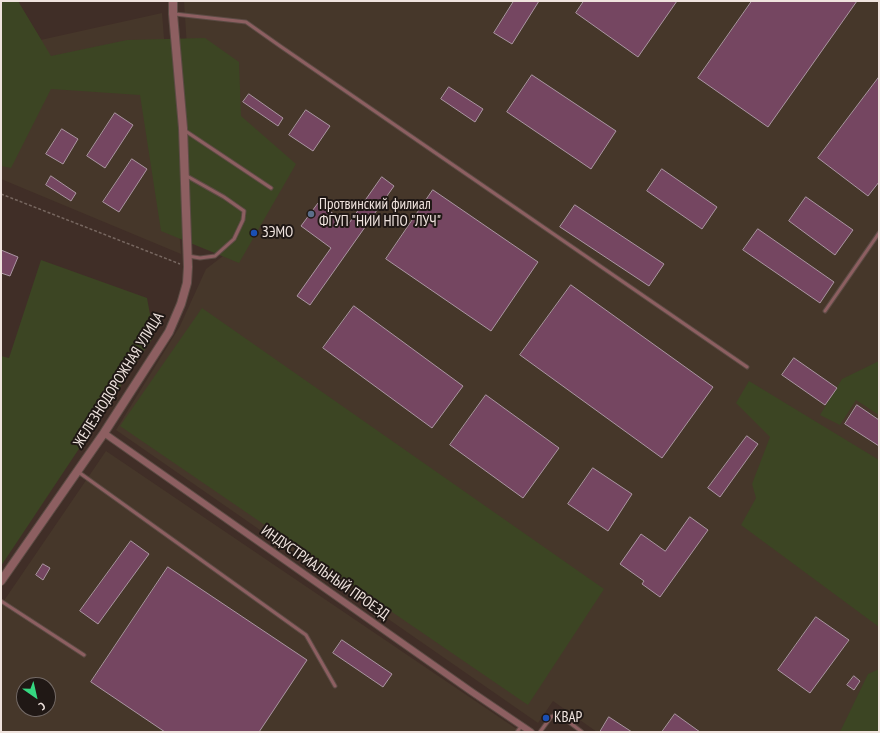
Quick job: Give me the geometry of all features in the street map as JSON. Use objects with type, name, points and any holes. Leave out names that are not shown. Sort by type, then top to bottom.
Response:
[{"type":"street","name":"ЖЕЛЕЗНОДОРОЖНАЯ УЛИЦА","points":[[1,581],[104,434],[168,332],[181,304],[187,283],[188,256],[183,128],[173,1]]},
{"type":"street","name":"ИНДУСТРИАЛЬНЫЙ ПРОЕЗД","points":[[104,434],[531,732]]},
{"type":"lane","points":[[173,14],[246,22],[747,367]]},
{"type":"lane","points":[[183,128],[271,188]]},
{"type":"lane","points":[[185,174],[224,197],[244,211],[244,220],[234,239],[215,256],[200,258],[188,256]]},
{"type":"lane","points":[[825,310],[879,233]]},
{"type":"lane","points":[[77,471],[306,635],[335,686]]},
{"type":"lane","points":[[1,601],[84,655]]},
{"type":"lane","points":[[540,732],[551,717],[555,715],[561,716],[582,732]]},
{"type":"lane","points":[[517,732],[522,725]]},
{"type":"path","points":[[1,194],[188,268]]},
{"type":"shaded area","points":[[184,1],[879,1],[879,732],[597,732],[553,701],[538,723],[116,430],[180,326],[206,269],[227,253],[195,172]]},
{"type":"shaded area","points":[[162,13],[181,254],[1,179],[1,114],[36,41]]},
{"type":"shaded area","points":[[106,451],[521,732],[1,732],[1,605]]},
{"type":"green space","points":[[1,1],[18,1],[51,56],[127,40],[205,38],[239,62],[241,116],[296,164],[239,263],[161,231],[140,95],[51,89],[11,168],[1,166]]},
{"type":"green space","points":[[41,260],[147,298],[154,336],[1,566],[1,356],[9,358]]},
{"type":"green space","points":[[202,308],[604,589],[528,705],[120,426]]},
{"type":"green space","points":[[879,361],[879,415],[856,400],[840,425],[820,415],[842,379]]},
{"type":"green space","points":[[749,381],[879,460],[879,627],[741,525],[756,498],[752,484],[770,437],[736,403]]},
{"type":"green space","points":[[879,669],[879,732],[840,732],[868,674]]},
{"type":"building","points":[[514,1],[539,1],[512,44],[494,33]]},
{"type":"building","points":[[584,1],[677,1],[638,57],[576,13]]},
{"type":"building","points":[[752,1],[857,1],[768,127],[698,78]]},
{"type":"building","points":[[532,75],[616,131],[591,169],[507,112]]},
{"type":"building","points":[[879,77],[879,182],[868,196],[818,158]]},
{"type":"building","points":[[449,87],[483,109],[475,122],[441,99]]},
{"type":"building","points":[[249,94],[283,118],[278,126],[243,102]]},
{"type":"building","points":[[306,110],[330,126],[313,151],[289,135]]},
{"type":"building","points":[[115,113],[133,125],[105,168],[87,156]]},
{"type":"building","points":[[62,129],[78,139],[63,164],[46,154]]},
{"type":"building","points":[[132,159],[147,169],[119,212],[103,202]]},
{"type":"building","points":[[662,169],[717,207],[702,229],[647,191]]},
{"type":"building","points":[[51,176],[76,193],[71,201],[46,185]]},
{"type":"building","points":[[382,177],[394,186],[310,305],[297,296],[331,248],[301,226],[318,203],[348,224]]},
{"type":"building","points":[[433,190],[538,262],[491,331],[386,259]]},
{"type":"building","points":[[806,197],[853,230],[835,255],[789,221]]},
{"type":"building","points":[[575,205],[664,264],[649,286],[560,227]]},
{"type":"building","points":[[758,229],[834,282],[820,303],[743,250]]},
{"type":"building","points":[[1,250],[18,257],[10,276],[1,273]]},
{"type":"building","points":[[571,285],[713,387],[662,458],[520,355]]},
{"type":"building","points":[[354,306],[463,386],[432,428],[323,348]]},
{"type":"building","points":[[794,358],[837,388],[825,405],[782,375]]},
{"type":"building","points":[[486,395],[559,448],[523,498],[450,445]]},
{"type":"building","points":[[857,405],[879,420],[879,446],[845,424]]},
{"type":"building","points":[[747,436],[758,444],[720,497],[708,488]]},
{"type":"building","points":[[593,468],[632,494],[608,531],[568,504]]},
{"type":"building","points":[[690,517],[708,530],[660,597],[642,584],[644,581],[620,564],[641,534],[665,551]]},
{"type":"building","points":[[131,541],[149,554],[98,624],[80,611]]},
{"type":"building","points":[[43,564],[50,568],[43,580],[36,575]]},
{"type":"building","points":[[168,567],[307,660],[259,732],[165,732],[91,682]]},
{"type":"building","points":[[816,617],[849,640],[810,693],[778,670]]},
{"type":"building","points":[[342,640],[392,674],[383,687],[333,653]]},
{"type":"building","points":[[854,676],[860,681],[854,690],[847,685]]},
{"type":"building","points":[[675,714],[700,732],[662,732]]},
{"type":"building","points":[[609,717],[632,732],[600,732]]},
{"type":"place","name":"Протвинский филиал ФГУП \"НИИ НПО \"ЛУЧ\"","points":[[311,214]]},
{"type":"place","name":"ЗЭМО","points":[[254,233]]},
{"type":"place","name":"КВАР","points":[[546,718]]}]
